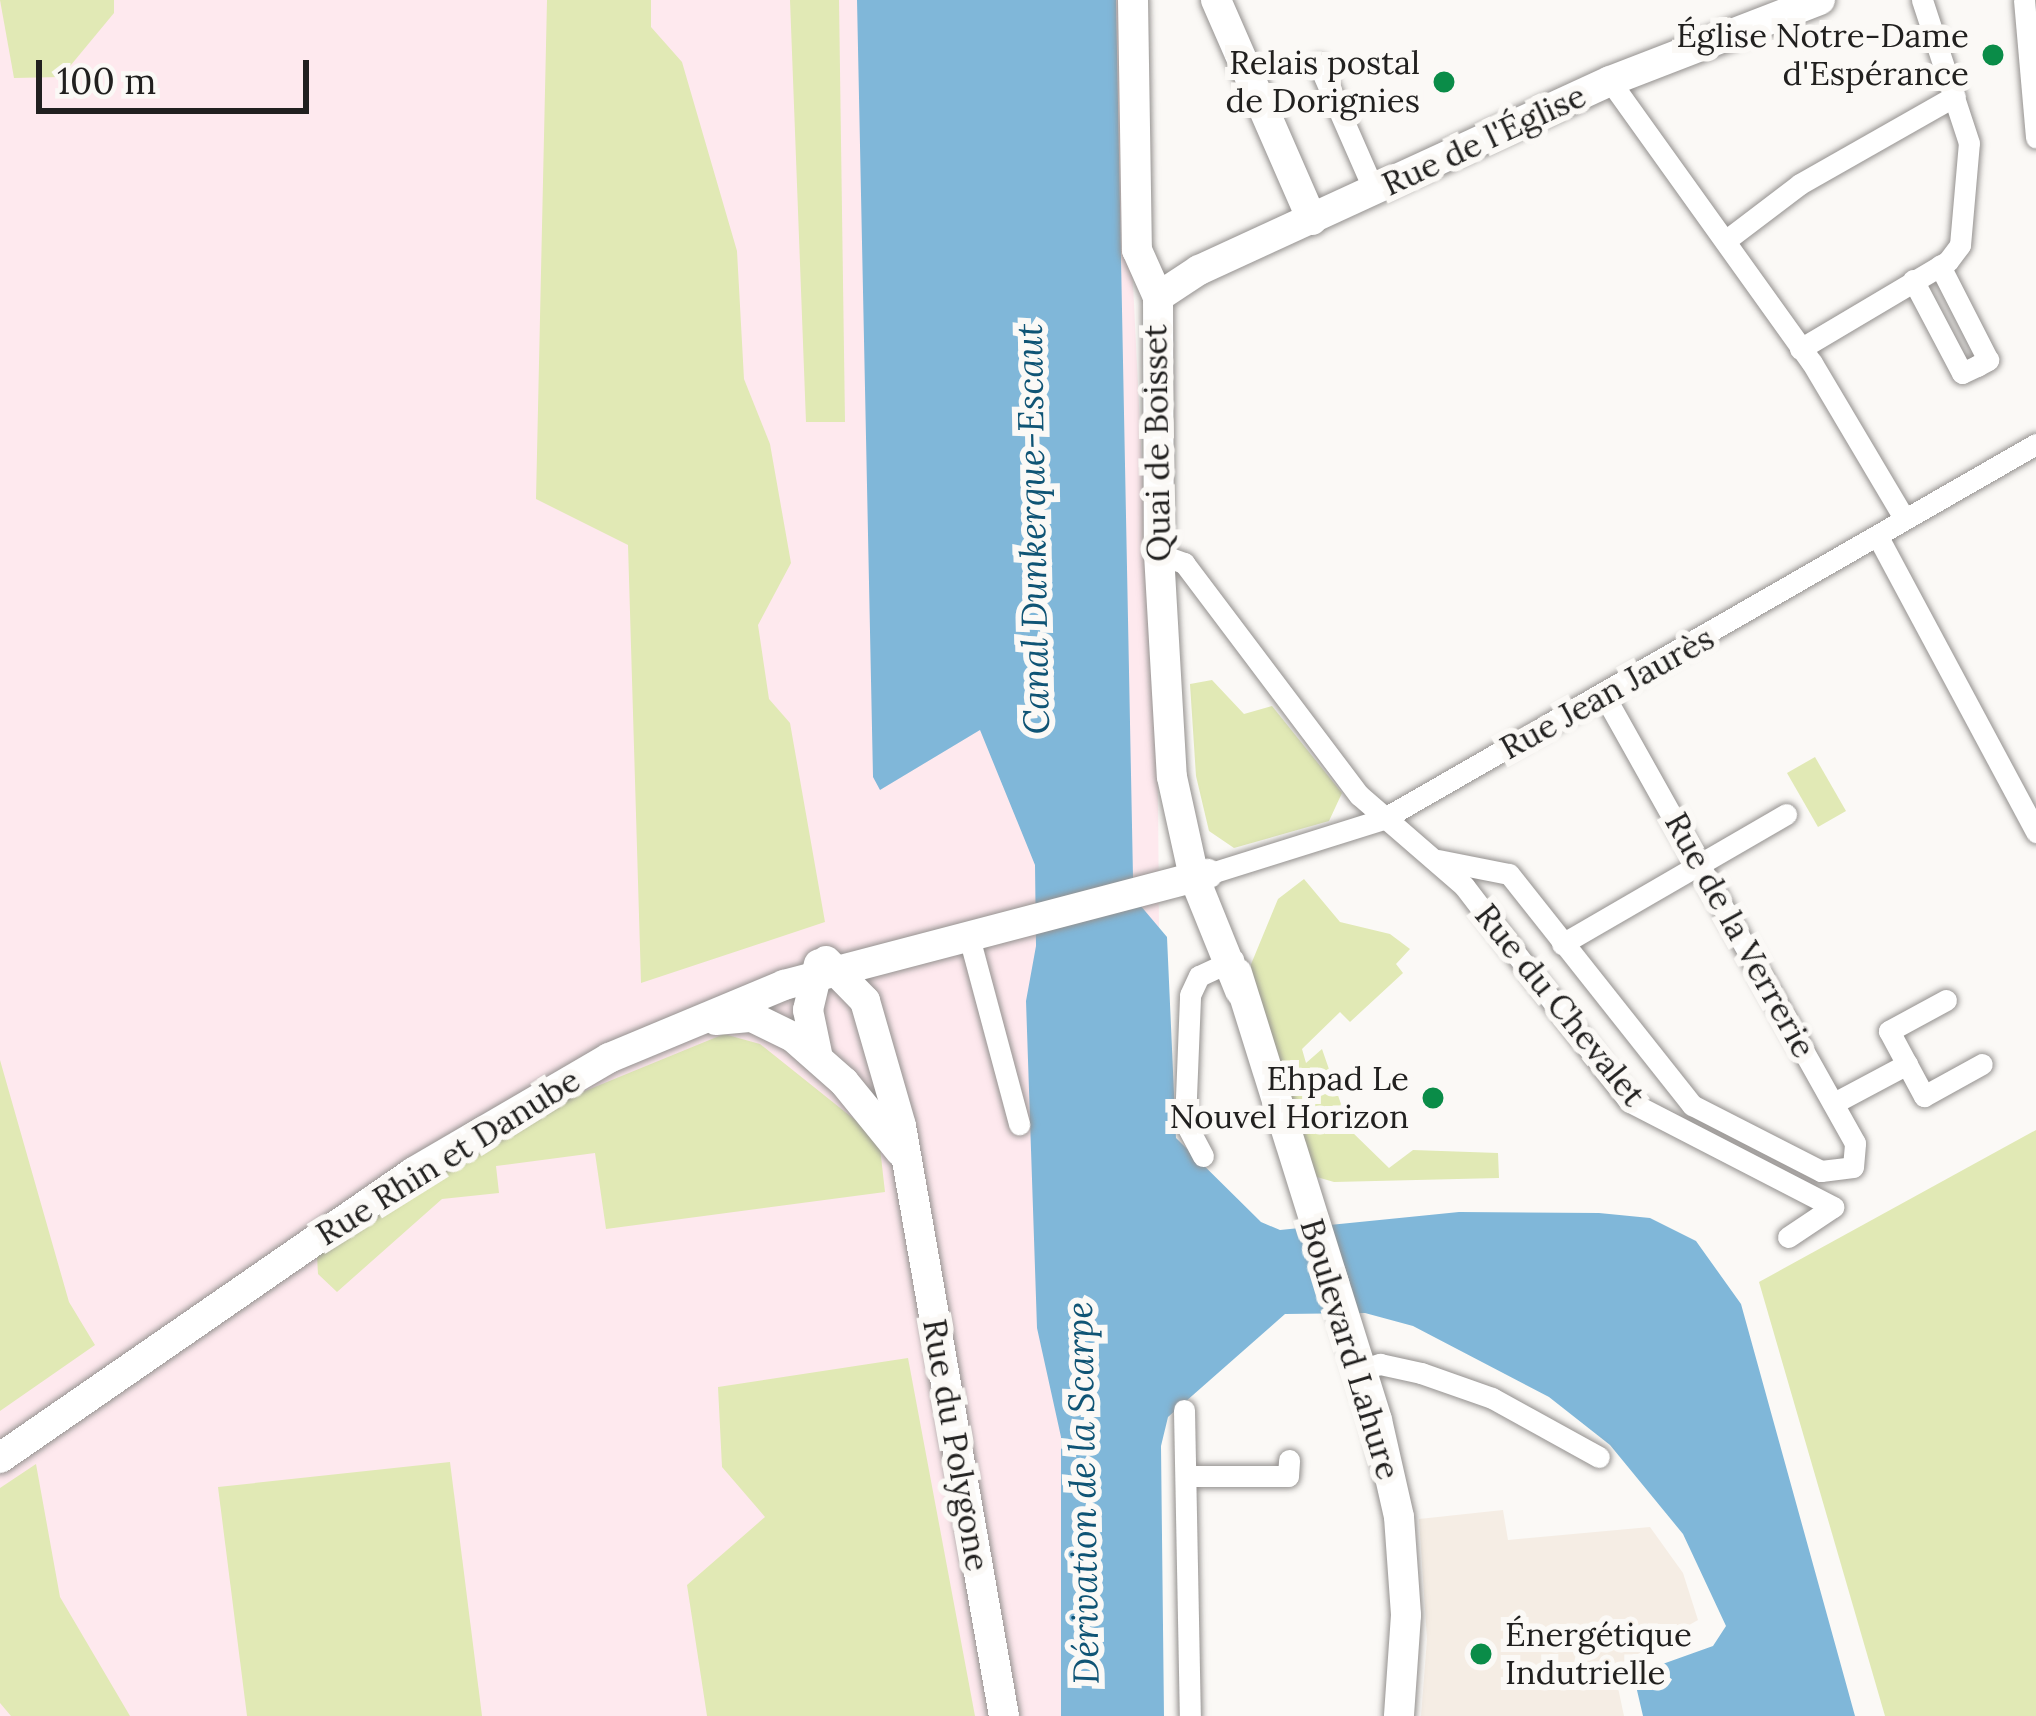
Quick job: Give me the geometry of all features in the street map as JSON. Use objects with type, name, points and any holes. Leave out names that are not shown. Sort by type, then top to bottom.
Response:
[{"type":"main road","name":"Quai de Boisset","points":[[1133,0],[1138,256],[1158,297],[1159,554],[1172,748],[1201,875]]},
{"type":"main road","points":[[1216,0],[1312,220]]},
{"type":"main road","name":"Rue de l'Église","points":[[1158,297],[1610,81],[1820,0]]},
{"type":"main road","name":"Rue Jean Jaurès","points":[[1015,921],[1201,875]]},
{"type":"main road","name":"Boulevard Lahure","points":[[1201,875],[1361,1370],[1402,1538],[1399,1716]]},
{"type":"main road","name":"Rue Rhin et Danube","points":[[0,1458],[464,1139],[630,1048],[824,968],[902,954],[1015,921]]},
{"type":"main road","name":"Rue Rhin et Danube","points":[[0,1438],[475,1114],[634,1029],[824,968],[1015,921]]},
{"type":"main road","points":[[874,1023],[882,981],[902,954]]},
{"type":"main road","points":[[818,1058],[808,1018],[824,968]]},
{"type":"main road","name":"Rue du Polygone","points":[[824,968],[857,987],[874,1023],[908,1173],[1004,1716]]},
{"type":"main road","name":"Rue du Polygone","points":[[630,1048],[740,1015],[782,1030],[818,1058],[876,1117],[908,1173]]},
{"type":"street","points":[[1800,349],[1957,252],[1971,188],[1970,143],[1922,0]]},
{"type":"street","points":[[2024,0],[2036,136]]},
{"type":"street","points":[[1319,64],[1374,190]]},
{"type":"street","points":[[1610,81],[1800,349],[1904,518]]},
{"type":"street","points":[[1725,241],[1800,184],[1955,96]]},
{"type":"street","points":[[1913,280],[1962,373],[1977,366],[1988,360],[1940,266]]},
{"type":"street","name":"Rue Jean Jaurès","points":[[1201,875],[1383,819],[2036,444]]},
{"type":"street","points":[[1878,537],[2036,832]]},
{"type":"street","name":"Rue du Chevalet","points":[[1159,554],[1184,563],[1383,819],[1438,860],[1630,1102],[1833,1208],[1788,1237]]},
{"type":"street","name":"Rue de la Verrerie","points":[[1562,944],[1692,1105],[1821,1171],[1842,1173],[1857,1150],[1834,1103],[1604,695]]},
{"type":"street","points":[[1438,860],[1509,874],[1562,944],[1786,814]]},
{"type":"street","points":[[969,937],[1019,1124]]},
{"type":"street","points":[[1203,1156],[1185,1122],[1190,995],[1199,976],[1233,972]]},
{"type":"street","points":[[1946,1000],[1889,1031],[1906,1064],[1924,1096],[1982,1064]]},
{"type":"street","points":[[1834,1103],[1906,1064]]},
{"type":"street","points":[[1361,1370],[1380,1364],[1474,1392],[1599,1457]]},
{"type":"street","points":[[1184,1410],[1190,1716]]},
{"type":"street","points":[[1186,1477],[1288,1476],[1289,1460]]},
{"type":"shaded area","points":[[0,0],[1119,0],[1158,790],[1162,1339],[1154,1716],[0,1716]]},
{"type":"shaded area","points":[[1503,1510],[1508,1540],[1650,1527],[1683,1573],[1698,1620],[1622,1663],[1616,1678],[1624,1716],[1421,1716],[1427,1639],[1419,1519]]},
{"type":"green space","points":[[0,0],[114,0],[114,13],[61,77],[14,78]]},
{"type":"green space","points":[[547,0],[651,0],[651,27],[682,62],[737,251],[744,379],[770,444],[791,563],[758,625],[769,699],[790,723],[825,922],[641,983],[628,545],[536,499]]},
{"type":"green space","points":[[790,0],[839,0],[845,422],[806,422]]},
{"type":"green space","points":[[1212,680],[1244,714],[1272,706],[1342,793],[1329,821],[1234,848],[1209,831],[1196,776],[1190,684]]},
{"type":"green space","points":[[1815,757],[1846,811],[1818,827],[1787,773]]},
{"type":"green space","points":[[1304,879],[1340,922],[1390,934],[1410,949],[1396,964],[1403,973],[1350,1022],[1340,1012],[1302,1049],[1306,1063],[1322,1049],[1350,1130],[1389,1168],[1413,1150],[1498,1153],[1499,1178],[1334,1182],[1310,1175],[1247,974],[1278,899]]},
{"type":"green space","points":[[724,1034],[760,1044],[879,1139],[885,1192],[606,1229],[595,1153],[496,1166],[499,1193],[442,1199],[337,1292],[318,1274],[317,1256],[524,1116]]},
{"type":"green space","points":[[0,1060],[69,1302],[95,1345],[0,1411]]},
{"type":"green space","points":[[2036,1130],[2036,1716],[1885,1716],[1759,1282]]},
{"type":"green space","points":[[908,1358],[975,1716],[707,1716],[687,1585],[765,1517],[722,1467],[718,1387]]},
{"type":"green space","points":[[450,1462],[482,1716],[247,1716],[218,1487]]},
{"type":"green space","points":[[36,1464],[60,1597],[130,1716],[11,1716],[0,1703],[0,1488]]},
{"type":"water","points":[[857,0],[1116,0],[1133,877],[1140,905],[1167,937],[1176,1138],[1261,1222],[1280,1230],[1459,1212],[1599,1213],[1650,1218],[1696,1241],[1741,1304],[1855,1716],[1643,1716],[1636,1686],[1643,1671],[1713,1646],[1726,1626],[1683,1534],[1610,1445],[1549,1397],[1413,1326],[1365,1313],[1285,1314],[1168,1417],[1161,1446],[1164,1716],[1061,1716],[1061,1437],[1037,1328],[1026,1001],[1036,946],[1035,865],[980,730],[880,790],[873,777]]},
{"type":"place","name":"Église Notre-Dame d'Espérance","points":[[1993,55]]},
{"type":"place","name":"Relais postal de Dorignies","points":[[1444,82]]},
{"type":"place","name":"Ehpad Le Nouvel Horizon","points":[[1433,1098]]},
{"type":"place","name":"Énergétique Indutrielle","points":[[1481,1654]]},
{"type":"water label","name":"Canal Dunkerque-Escaut","points":[[1033,529]]},
{"type":"water label","name":"Dérivation de la Scarpe","points":[[1083,1493]]}]
